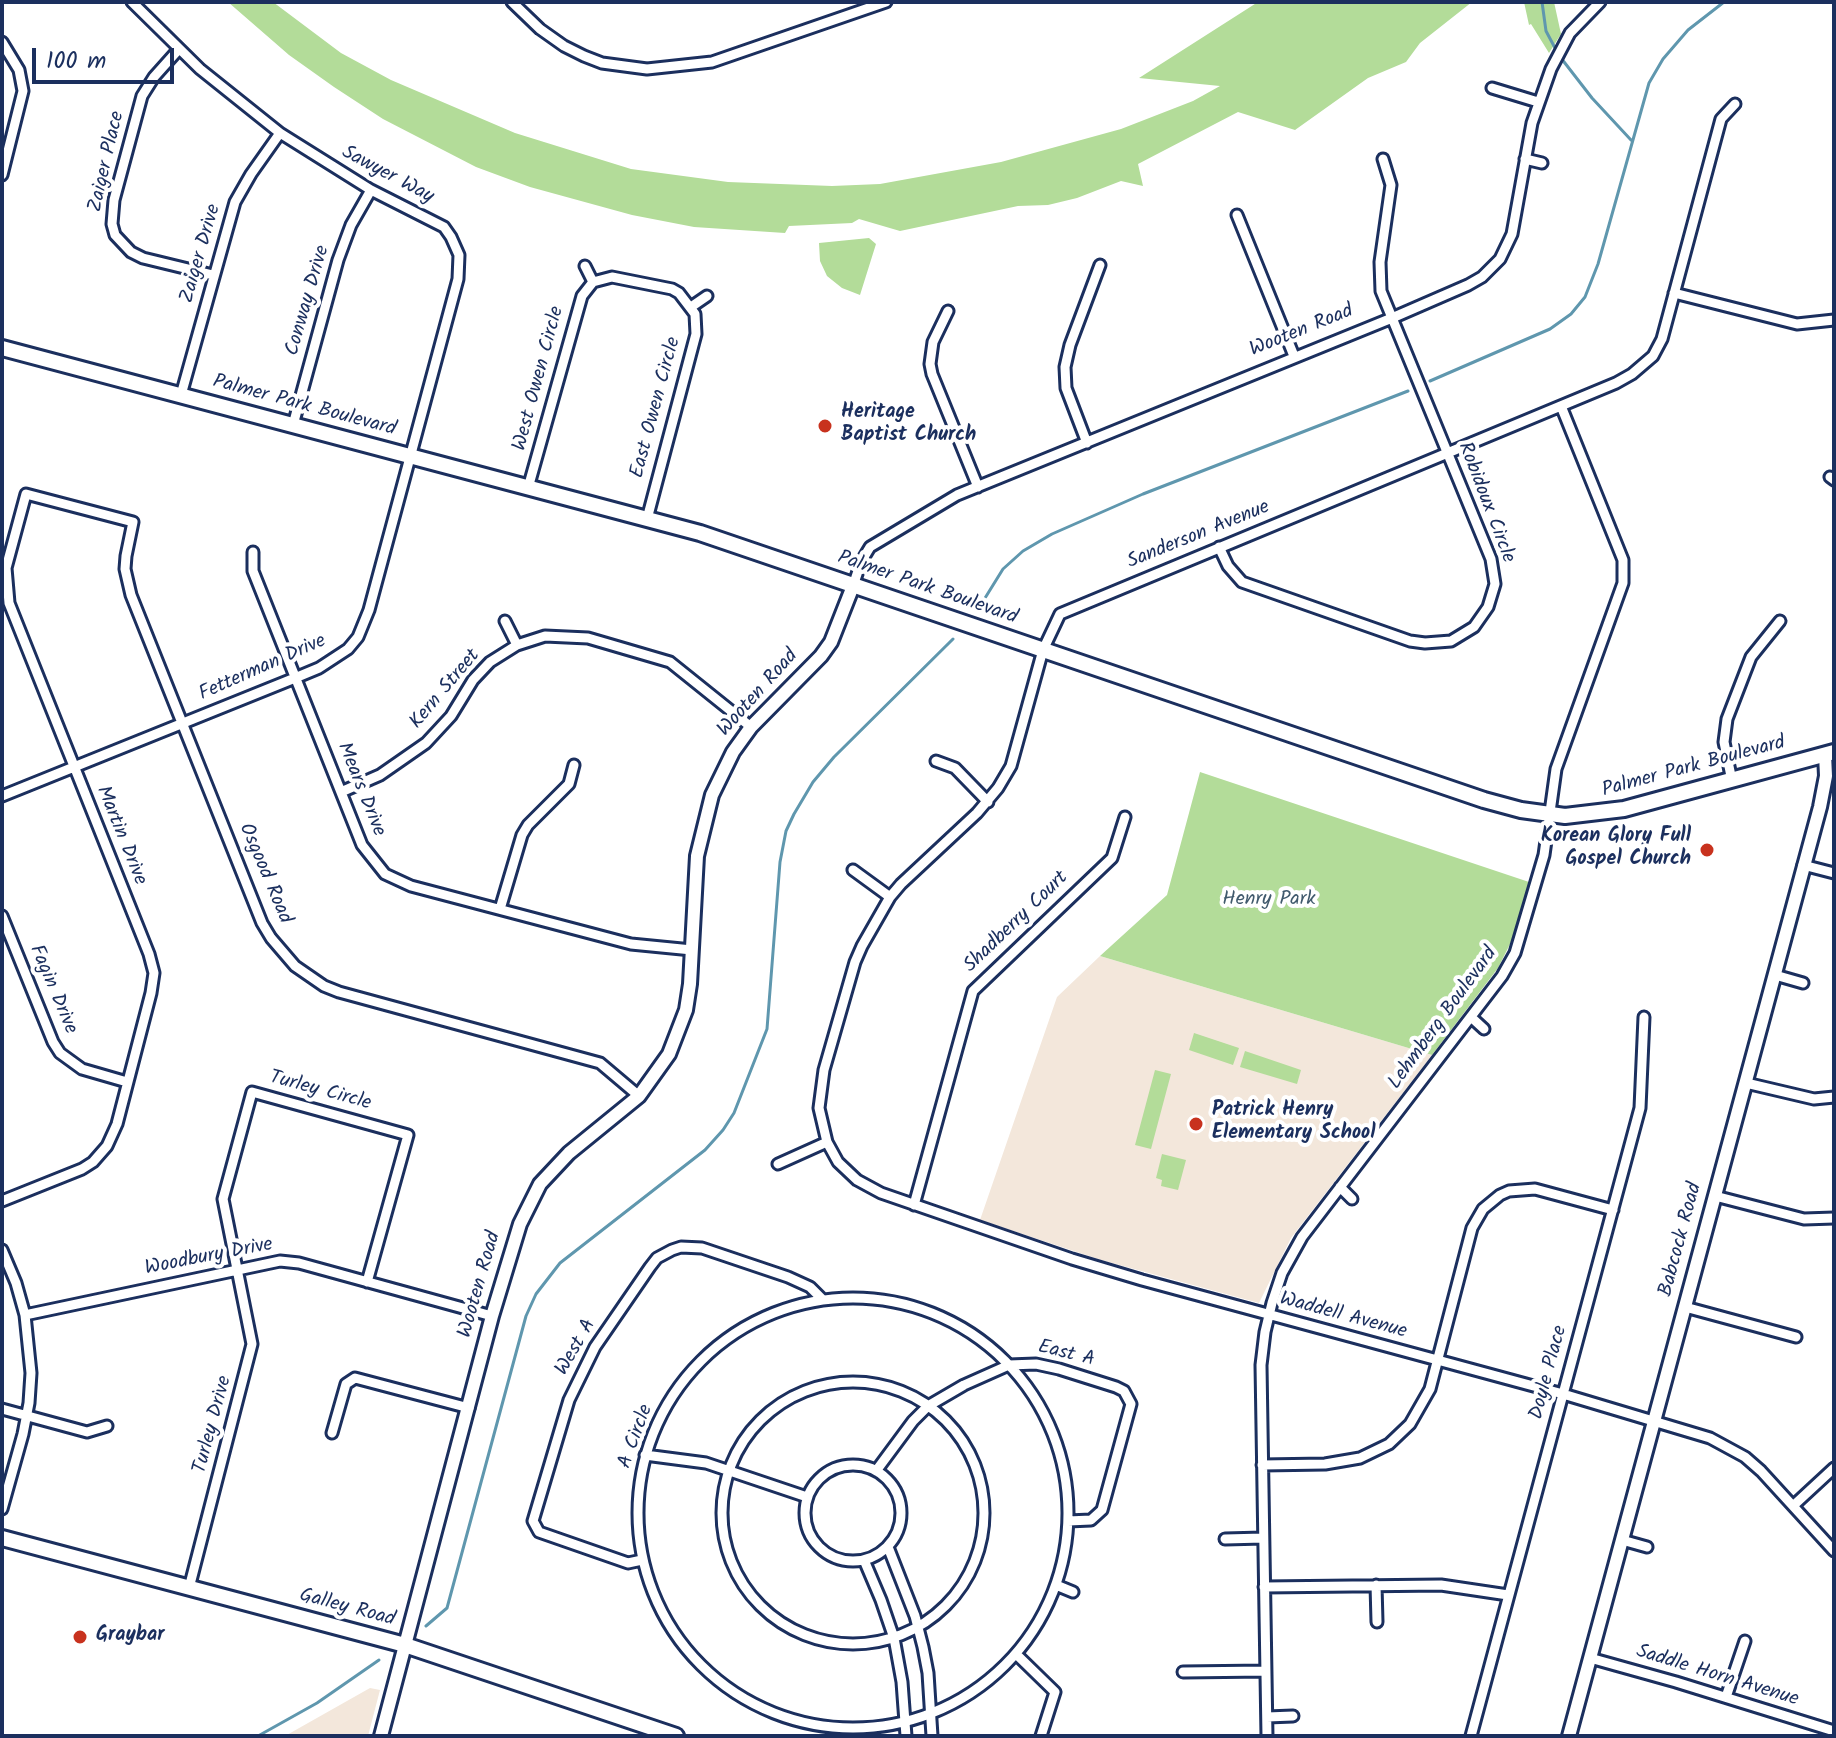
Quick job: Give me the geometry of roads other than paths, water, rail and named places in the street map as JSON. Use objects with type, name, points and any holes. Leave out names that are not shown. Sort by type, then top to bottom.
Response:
[{"type":"main road","name":"Palmer Park Boulevard","points":[[2,348],[720,540],[1484,800],[1550,815],[1581,816],[1624,809],[1830,753]]},
{"type":"main road","name":"Galley Road","points":[[2,1538],[405,1645],[676,1736]]},
{"type":"street","name":"Sawyer Way","points":[[132,2],[179,49],[280,133],[371,190],[444,227],[451,237],[459,255],[458,279],[411,456]]},
{"type":"street","points":[[512,2],[540,29],[584,56],[602,63],[647,69],[712,62],[886,2]]},
{"type":"street","name":"Wooten Road","points":[[381,1736],[513,1242],[540,1184],[569,1153],[639,1096],[669,1054],[686,1010],[697,856],[705,815],[721,773],[751,727],[821,656],[838,627],[865,554],[878,541],[932,508],[978,487],[1392,318],[1468,285],[1490,270],[1500,259],[1512,234],[1538,102],[1567,38],[1600,2]]},
{"type":"street","points":[[2,42],[19,70],[23,91],[2,175]]},
{"type":"street","name":"Zaiger Place","points":[[179,49],[142,96],[114,200],[112,224],[115,235],[131,252],[143,258],[213,275]]},
{"type":"street","points":[[1492,88],[1538,102]]},
{"type":"street","name":"Sanderson Avenue","points":[[827,1142],[819,1108],[824,1070],[855,962],[890,897],[988,802],[1011,766],[1043,650],[1054,622],[1067,610],[1616,383],[1646,363],[1662,339],[1721,119],[1735,104]]},
{"type":"street","name":"Zaiger Drive","points":[[181,395],[235,202],[280,133]]},
{"type":"street","name":"Robidoux Circle","points":[[1219,547],[1234,575],[1254,588],[1410,641],[1451,641],[1464,634],[1482,618],[1493,596],[1495,584],[1491,559],[1392,318],[1380,281],[1391,185],[1383,159]]},
{"type":"street","points":[[1525,159],[1542,163]]},
{"type":"street","name":"Conway Drive","points":[[293,425],[338,260],[351,225],[371,190]]},
{"type":"street","points":[[1237,215],[1294,356]]},
{"type":"street","points":[[1087,443],[1066,388],[1065,367],[1066,356],[1100,265]]},
{"type":"street","points":[[585,266],[593,282],[612,277],[672,289],[691,307],[707,296]]},
{"type":"street","name":"West Owen Circle","points":[[528,488],[578,305],[593,282]]},
{"type":"street","points":[[1674,293],[1797,324],[1834,320]]},
{"type":"street","name":"East Owen Circle","points":[[647,519],[696,334],[695,314],[691,307]]},
{"type":"street","points":[[948,311],[933,342],[932,374],[978,487]]},
{"type":"street","name":"Lehmberg Boulevard","points":[[1267,1736],[1261,1365],[1268,1315],[1288,1260],[1302,1237],[1502,976],[1515,953],[1538,881],[1553,782],[1560,758],[1620,594],[1623,560],[1561,406]]},
{"type":"street","name":"Fetterman Drive","points":[[2,796],[295,678],[326,664],[348,649],[365,623],[411,456]]},
{"type":"street","name":"Martin Drive","points":[[2,1201],[82,1169],[93,1162],[112,1137],[154,973],[9,603],[6,568],[26,494],[94,512]]},
{"type":"street","name":"Osgood Road","points":[[94,512],[133,522],[126,556],[127,580],[262,923],[295,966],[324,986],[339,992],[600,1063],[639,1096]]},
{"type":"street","name":"Mears Drive","points":[[253,552],[253,571],[362,845],[385,874],[411,886],[631,944],[692,950]]},
{"type":"street","points":[[505,621],[517,645]]},
{"type":"street","points":[[1732,781],[1724,742],[1727,719],[1751,657],[1780,621]]},
{"type":"street","name":"Kern Street","points":[[341,792],[380,775],[426,743],[451,716],[481,670],[500,654],[545,636],[573,636],[659,657],[679,668],[751,727]]},
{"type":"street","name":"Babcock Road","points":[[1569,1736],[1775,975],[1824,789],[1830,753]]},
{"type":"street","points":[[936,761],[955,768],[988,802]]},
{"type":"street","points":[[500,909],[522,835],[569,784],[574,765]]},
{"type":"street","name":"Shadberry Court","points":[[914,1205],[973,991],[1112,858],[1125,817]]},
{"type":"street","points":[[1803,865],[1834,873]]},
{"type":"street","points":[[853,870],[890,897]]},
{"type":"street","name":"Fagin Drive","points":[[2,916],[60,1053],[82,1069],[127,1082]]},
{"type":"street","points":[[1775,975],[1803,983]]},
{"type":"street","points":[[1471,1017],[1484,1029]]},
{"type":"street","name":"Doyle Place","points":[[1471,1736],[1640,1108],[1644,1017]]},
{"type":"street","points":[[1746,1083],[1814,1099],[1834,1097]]},
{"type":"street","name":"Turley Circle","points":[[237,1270],[223,1199],[252,1092],[408,1135],[367,1282]]},
{"type":"street","points":[[778,1164],[827,1142]]},
{"type":"street","name":"Waddell Avenue","points":[[827,1142],[838,1162],[857,1180],[881,1193],[1101,1268],[1693,1431],[1727,1446],[1761,1471],[1834,1551]]},
{"type":"street","points":[[1340,1187],[1352,1199]]},
{"type":"street","points":[[1262,1465],[1334,1463],[1376,1452],[1399,1436],[1419,1412],[1430,1389],[1472,1228],[1476,1218],[1491,1202],[1509,1191],[1535,1189],[1613,1210]]},
{"type":"street","points":[[1715,1196],[1804,1219],[1834,1218]]},
{"type":"street","name":"West A","points":[[642,1560],[628,1563],[539,1532],[533,1521],[563,1415],[578,1380],[595,1347],[650,1267],[657,1258],[672,1250],[702,1248],[788,1277],[810,1287],[822,1299]]},
{"type":"street","points":[[2,1250],[25,1315],[31,1373],[26,1415],[2,1509]]},
{"type":"street","name":"Woodbury Drive","points":[[25,1315],[237,1270],[290,1262],[492,1316]]},
{"type":"street","name":"Turley Drive","points":[[189,1588],[252,1344],[237,1270]]},
{"type":"street","name":"A Circle","points":[[873,1298],[900,1302],[930,1312],[970,1333],[1009,1365],[1027,1386],[1050,1427],[1062,1465],[1068,1521],[1064,1557],[1056,1585],[1039,1622],[1016,1654],[977,1690],[931,1714],[906,1723],[855,1728],[820,1726],[764,1710],[740,1697],[702,1667],[667,1623],[652,1591],[642,1560],[637,1511],[645,1455],[659,1418],[673,1394],[713,1348],[736,1332],[791,1306],[822,1299],[873,1298]]},
{"type":"street","points":[[1685,1307],[1796,1337]]},
{"type":"street","name":"East A","points":[[876,1471],[899,1437],[928,1406],[964,1385],[1009,1365],[1036,1364],[1059,1369],[1116,1387],[1124,1391],[1131,1404],[1102,1510],[1091,1520],[1068,1521]]},
{"type":"street","points":[[332,1433],[346,1384],[355,1378],[469,1408]]},
{"type":"street","points":[[840,1383],[868,1383],[905,1392],[928,1406],[949,1424],[968,1451],[981,1488],[983,1513],[977,1553],[966,1578],[947,1604],[918,1627],[894,1638],[854,1644],[824,1640],[785,1625],[755,1599],[734,1569],[725,1538],[722,1509],[729,1470],[747,1436],[765,1416],[785,1401],[810,1390],[840,1383]]},
{"type":"street","points":[[2,1409],[87,1432],[107,1426]]},
{"type":"street","points":[[645,1455],[681,1458],[729,1470],[807,1497]]},
{"type":"street","points":[[857,1465],[876,1471],[890,1482],[901,1505],[900,1524],[888,1547],[864,1560],[839,1559],[819,1548],[807,1529],[805,1513],[807,1497],[818,1479],[839,1467],[857,1465]]},
{"type":"street","points":[[1794,1505],[1834,1468]]},
{"type":"street","points":[[1225,1539],[1263,1538]]},
{"type":"street","points":[[1622,1540],[1647,1547]]},
{"type":"street","points":[[888,1547],[918,1627],[928,1673],[932,1736]]},
{"type":"street","points":[[864,1560],[894,1638],[906,1736]]},
{"type":"street","points":[[1056,1585],[1073,1592]]},
{"type":"street","points":[[1376,1585],[1377,1622]]},
{"type":"street","points":[[1264,1587],[1455,1586],[1508,1595]]},
{"type":"street","points":[[1726,1697],[1745,1641]]},
{"type":"street","points":[[1016,1654],[1055,1692],[1041,1736]]},
{"type":"street","name":"Saddle Horn Avenue","points":[[1590,1658],[1834,1731]]},
{"type":"street","points":[[694,1677],[702,1667]]},
{"type":"street","points":[[1183,1672],[1265,1671]]},
{"type":"street","points":[[1267,1717],[1293,1716]]},
{"type":"waterway","points":[[1542,2],[1546,31],[1555,48]]},
{"type":"waterway","points":[[1430,381],[1550,329],[1571,314],[1585,297],[1598,264],[1649,83],[1663,59],[1688,30],[1724,2]]},
{"type":"waterway","points":[[1561,58],[1631,140]]},
{"type":"waterway","points":[[977,611],[1003,569],[1023,551],[1052,534],[1143,494],[1408,391]]},
{"type":"waterway","points":[[426,1626],[447,1608],[526,1316],[536,1294],[560,1263],[705,1150],[734,1113],[767,1029],[780,862],[786,831],[813,782],[834,757],[953,639]]},
{"type":"waterway","points":[[258,1736],[317,1703],[379,1660]]},
{"type":"place","name":"Heritage Baptist Church","points":[[825,426]]},
{"type":"place","name":"Korean Glory Full Gospel Church","points":[[1707,850]]},
{"type":"place","name":"Patrick Henry Elementary School","points":[[1196,1124]]},
{"type":"place","name":"Graybar","points":[[80,1637]]},
{"type":"park label","name":"Henry Park","points":[[1269,901]]}]
